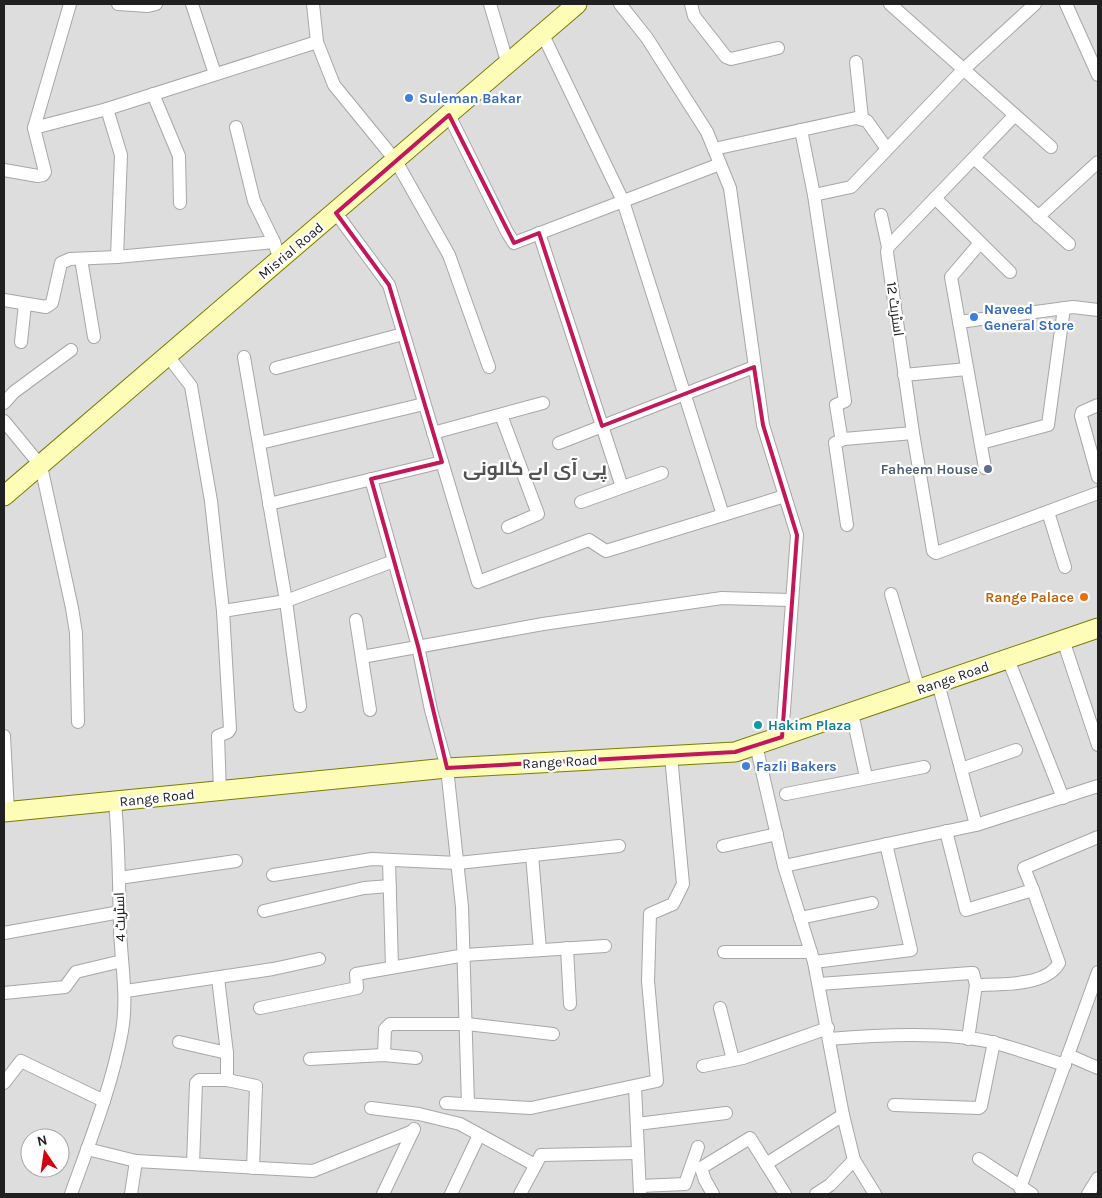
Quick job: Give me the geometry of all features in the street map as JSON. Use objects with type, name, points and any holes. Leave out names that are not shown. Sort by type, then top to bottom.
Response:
[{"type":"main road","name":"Misrial Road","points":[[4,496],[336,213],[577,4]]},
{"type":"main road","name":"Range Road","points":[[6,812],[447,768],[735,752],[1098,628]]},
{"type":"street","points":[[4,170],[43,176],[45,172],[34,128],[70,4]]},
{"type":"street","points":[[118,4],[148,6],[156,4]]},
{"type":"street","points":[[192,4],[215,74]]},
{"type":"street","points":[[313,4],[317,42],[334,85],[396,161],[449,255],[489,367]]},
{"type":"street","points":[[490,4],[508,64]]},
{"type":"street","points":[[620,4],[647,38],[707,132],[730,188],[763,425],[797,535],[782,737]]},
{"type":"street","points":[[691,4],[694,16],[726,57],[731,59],[778,48]]},
{"type":"street","points":[[890,4],[1052,147]]},
{"type":"street","points":[[814,195],[851,187],[963,70],[1035,4]]},
{"type":"street","points":[[1066,4],[1098,75]]},
{"type":"street","points":[[543,35],[623,201],[723,515]]},
{"type":"street","points":[[34,128],[107,109],[317,42]]},
{"type":"street","points":[[856,62],[862,118]]},
{"type":"street","points":[[153,94],[179,156],[180,203]]},
{"type":"street","points":[[107,109],[121,155],[117,257]]},
{"type":"street","points":[[449,115],[514,243],[720,164]]},
{"type":"street","points":[[888,247],[1015,115]]},
{"type":"street","points":[[714,149],[862,118],[867,121],[887,149]]},
{"type":"street","points":[[236,127],[254,201],[274,242],[280,260]]},
{"type":"street","points":[[801,130],[814,195],[845,401],[836,405],[841,436],[844,439]]},
{"type":"street","points":[[974,158],[1069,244]]},
{"type":"street","points":[[1038,217],[1098,162]]},
{"type":"street","points":[[935,198],[1010,272]]},
{"type":"street","points":[[336,213],[389,285],[478,582],[589,540],[606,551],[785,496]]},
{"type":"street","name":"اسٹریٹ 12","points":[[881,215],[888,247],[887,252],[904,375],[933,551],[936,553],[1048,512]]},
{"type":"street","points":[[539,233],[622,487]]},
{"type":"street","points":[[4,300],[49,306],[52,303],[61,264],[66,260],[274,242]]},
{"type":"street","points":[[980,243],[951,277],[986,468]]},
{"type":"street","points":[[81,259],[94,337]]},
{"type":"street","points":[[21,342],[25,304]]},
{"type":"street","points":[[959,322],[1064,308],[1098,310]]},
{"type":"street","points":[[981,442],[1048,425],[1064,308]]},
{"type":"street","points":[[276,368],[403,334]]},
{"type":"street","points":[[4,403],[14,392],[71,350]]},
{"type":"street","points":[[168,356],[191,386],[211,500],[223,611],[230,729],[228,732],[218,736],[220,792]]},
{"type":"street","points":[[244,357],[286,601],[300,706]]},
{"type":"street","points":[[559,442],[754,367]]},
{"type":"street","points":[[904,375],[967,369]]},
{"type":"street","points":[[433,433],[544,403]]},
{"type":"street","points":[[260,444],[424,404]]},
{"type":"street","points":[[1097,470],[1082,412],[1098,405]]},
{"type":"street","points":[[500,415],[538,514],[508,527]]},
{"type":"street","points":[[4,421],[41,466],[73,616],[78,722]]},
{"type":"street","points":[[847,525],[834,446],[837,440],[913,433]]},
{"type":"street","points":[[269,504],[442,462]]},
{"type":"street","points":[[581,502],[662,473]]},
{"type":"street","points":[[371,479],[418,646],[431,710],[447,768],[458,864],[465,955],[468,1104]]},
{"type":"street","points":[[1065,567],[1048,512],[1098,493]]},
{"type":"street","points":[[223,611],[286,601],[394,561]]},
{"type":"street","points":[[891,594],[919,690]]},
{"type":"street","points":[[362,656],[543,624],[722,598],[791,600]]},
{"type":"street","points":[[356,620],[370,710]]},
{"type":"street","points":[[1063,640],[1098,745]]},
{"type":"street","points":[[1008,659],[1063,798]]},
{"type":"street","points":[[938,683],[976,825]]},
{"type":"street","points":[[852,713],[866,777]]},
{"type":"street","points":[[4,736],[6,812]]},
{"type":"street","points":[[756,745],[784,866],[813,957],[843,1115],[854,1160],[875,1194]]},
{"type":"street","points":[[961,769],[1016,750]]},
{"type":"street","points":[[446,1103],[531,1108],[657,1081],[648,980],[650,914],[672,904],[683,884],[671,756]]},
{"type":"street","points":[[786,794],[924,767]]},
{"type":"street","points":[[784,866],[976,825],[1098,786]]},
{"type":"street","name":"اسٹریٹ 4","points":[[71,1194],[104,1101],[122,1032],[126,991],[122,961],[115,802]]},
{"type":"street","points":[[946,831],[966,910],[1033,890]]},
{"type":"street","points":[[723,846],[777,834]]},
{"type":"street","points":[[976,985],[1019,984],[1050,972],[1057,966],[1058,963],[1024,868],[1098,837]]},
{"type":"street","points":[[724,952],[813,957],[911,950],[886,844]]},
{"type":"street","points":[[273,875],[372,859],[458,864],[619,846]]},
{"type":"street","points":[[532,855],[540,950]]},
{"type":"street","points":[[119,878],[236,861]]},
{"type":"street","points":[[389,861],[392,967]]},
{"type":"street","points":[[264,910],[364,888],[390,886]]},
{"type":"street","points":[[800,918],[872,903]]},
{"type":"street","points":[[4,933],[120,912]]},
{"type":"street","points":[[260,1008],[357,988],[356,974],[392,967],[465,955],[606,946]]},
{"type":"street","points":[[567,948],[570,1004]]},
{"type":"street","points":[[126,991],[273,969],[319,959]]},
{"type":"street","points":[[4,993],[65,987],[76,972],[122,961]]},
{"type":"street","points":[[1020,1188],[1098,972]]},
{"type":"street","points":[[819,984],[971,973],[976,985],[968,1039]]},
{"type":"street","points":[[218,978],[227,1053],[227,1080]]},
{"type":"street","points":[[720,1008],[733,1060]]},
{"type":"street","points":[[384,1055],[385,1029],[390,1024],[466,1024],[553,1034]]},
{"type":"street","points":[[703,1066],[733,1060],[828,1033],[968,1039],[994,1042],[1098,1068]]},
{"type":"street","points":[[179,1042],[227,1053]]},
{"type":"street","points":[[894,1105],[979,1108],[981,1106],[994,1042]]},
{"type":"street","points":[[310,1059],[384,1055],[416,1058]]},
{"type":"street","points":[[4,1083],[21,1061],[104,1101]]},
{"type":"street","points":[[193,1164],[196,1083],[199,1080],[227,1080],[256,1086],[253,1168]]},
{"type":"street","points":[[635,1087],[640,1190],[685,1184],[698,1147]]},
{"type":"street","points":[[371,1108],[419,1114],[460,1124],[535,1165]]},
{"type":"street","points":[[637,1124],[726,1113]]},
{"type":"street","points":[[383,1194],[413,1131],[419,1114]]},
{"type":"street","points":[[766,1164],[843,1115]]},
{"type":"street","points":[[87,1149],[136,1162],[313,1171],[413,1131]]},
{"type":"street","points":[[451,1194],[480,1135]]},
{"type":"street","points":[[713,1194],[701,1168],[750,1138],[785,1194]]},
{"type":"street","points":[[520,1194],[541,1155],[638,1153]]},
{"type":"street","points":[[979,1159],[1020,1188],[1032,1194]]},
{"type":"street","points":[[816,1194],[830,1185],[854,1160]]},
{"type":"street","points":[[131,1194],[136,1162]]},
{"type":"street","points":[[1088,1194],[1098,1178]]},
{"type":"highlighted area","points":[[449,115],[514,243],[539,233],[602,426],[754,367],[763,425],[797,535],[782,737],[735,752],[447,768],[418,646],[371,479],[442,462],[389,285],[336,213]]},
{"type":"shaded area","points":[[4,4],[1098,4],[1098,1194],[4,1194]]},
{"type":"place","name":"Suleman Bakar","points":[[409,98]]},
{"type":"place","name":"Naveed General Store","points":[[974,317]]},
{"type":"place","name":"Faheem House","points":[[988,469]]},
{"type":"place","name":"Range Palace","points":[[1084,597]]},
{"type":"place","name":"Hakim Plaza","points":[[758,725]]},
{"type":"place","name":"Fazli Bakers","points":[[746,766]]},
{"type":"district","name":"پی آی اے کالونی","points":[[535,469]]}]
